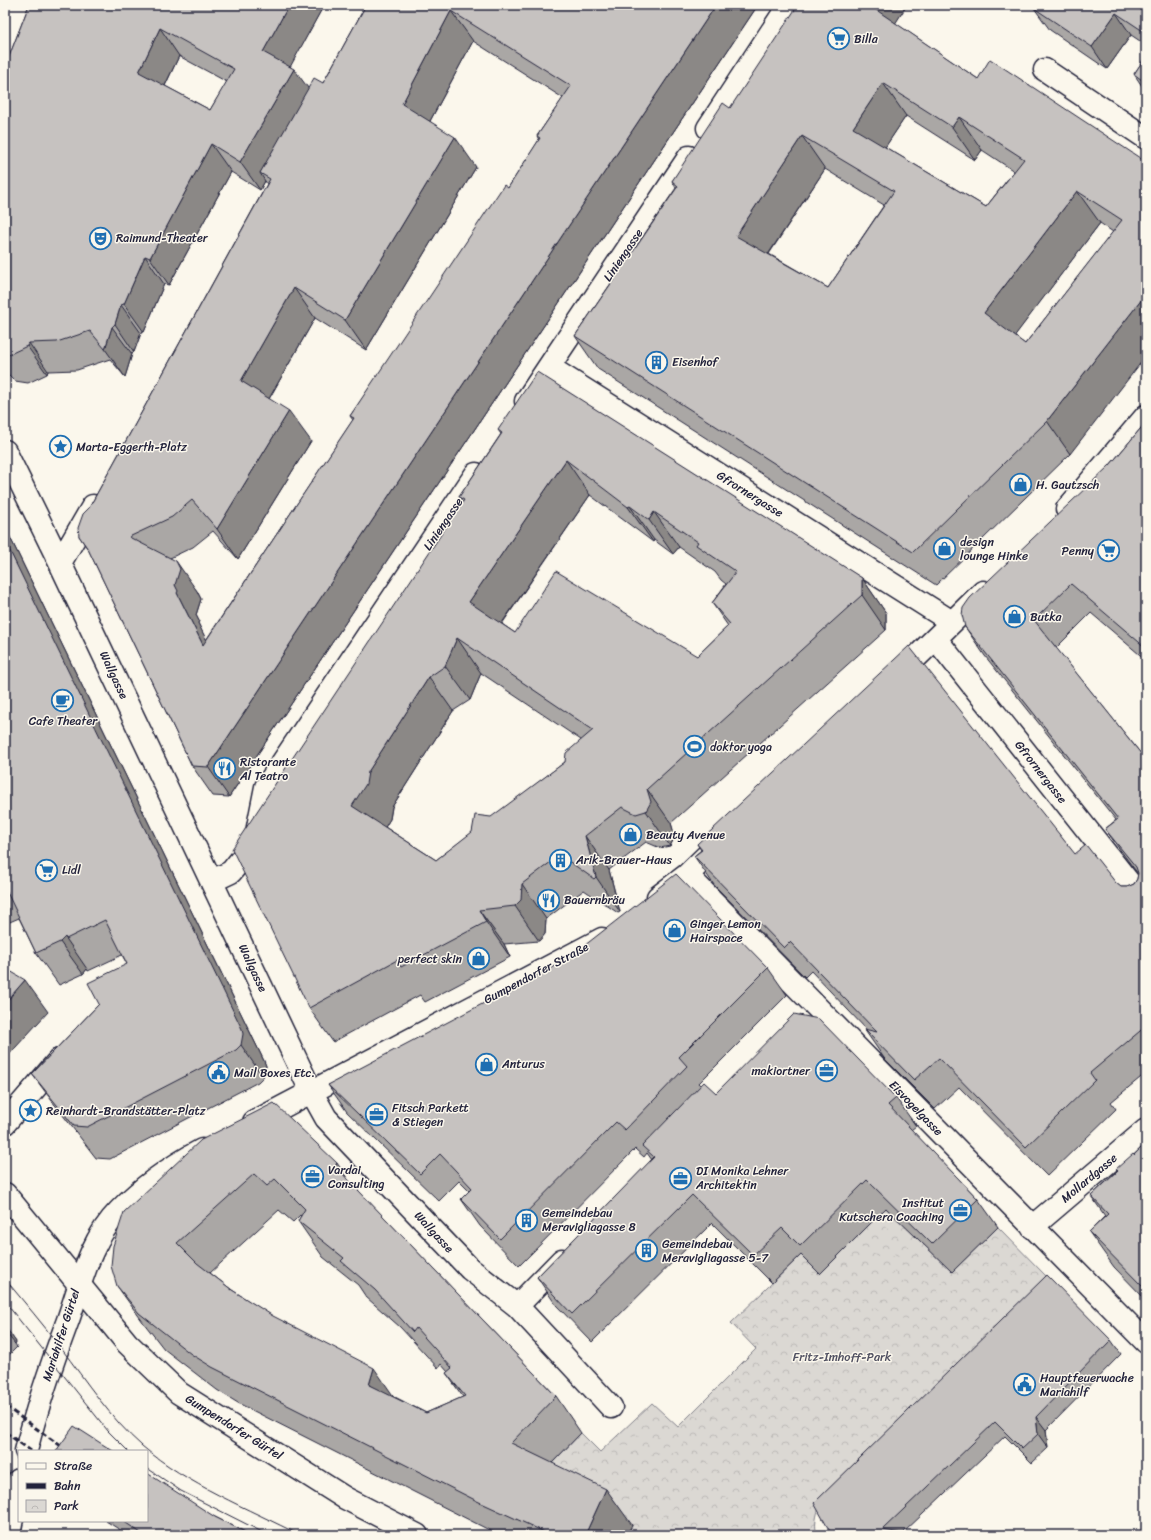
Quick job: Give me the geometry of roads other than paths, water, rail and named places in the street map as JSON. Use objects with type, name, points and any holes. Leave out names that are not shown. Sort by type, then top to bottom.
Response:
[{"type":"street","name":"Liniengasse","points":[[513,420],[789,5]]},
{"type":"street","points":[[1046,70],[1146,138]]},
{"type":"street","name":"Gfrornergasse","points":[[549,367],[952,622]]},
{"type":"street","points":[[1052,524],[1074,502],[1146,416]]},
{"type":"street","name":"Wallgasse","points":[[5,451],[60,563],[311,1091],[326,1118],[470,1269],[516,1306],[611,1407]]},
{"type":"street","name":"Liniengasse","points":[[212,881],[231,872],[255,842],[266,787],[487,459]]},
{"type":"street","points":[[60,563],[103,488]]},
{"type":"street","points":[[883,688],[936,639],[996,578]]},
{"type":"street","name":"Gfrornergasse","points":[[936,639],[1146,904]]},
{"type":"street","points":[[643,909],[687,875],[733,831]]},
{"type":"street","name":"Eisvogelgasse","points":[[687,875],[1146,1342]]},
{"type":"street","name":"Gumpendorfer Straße","points":[[239,1130],[598,941],[618,929]]},
{"type":"street","points":[[796,1018],[812,1002]]},
{"type":"street","points":[[5,1123],[72,1044]]},
{"type":"street","name":"Mollardgasse","points":[[1032,1227],[1146,1130]]},
{"type":"street","points":[[79,1284],[95,1245],[119,1211],[171,1167],[219,1141]]},
{"type":"street","name":"Mariahilfer Gürtel","points":[[5,1194],[79,1284],[46,1380],[26,1450]]},
{"type":"street","points":[[516,1306],[577,1244]]},
{"type":"street","name":"Gumpendorfer Gürtel","points":[[79,1284],[127,1343],[179,1393],[345,1498],[417,1535]]},
{"type":"street","points":[[9,1535],[18,1486]]},
{"type":"tram line","points":[[5,1279],[54,1339],[119,1424],[147,1450]]},
{"type":"tram line","points":[[5,1302],[108,1431],[127,1450]]},
{"type":"tram line","points":[[148,1451],[179,1473],[198,1484],[300,1535]]},
{"type":"tram line","points":[[148,1469],[181,1491],[268,1535]]},
{"type":"railway","points":[[5,1406],[67,1450]]},
{"type":"railway","points":[[5,1432],[30,1450]]},
{"type":"place","name":"Billa","points":[[839,39]]},
{"type":"place","name":"Raimund-Theater","points":[[100,238]]},
{"type":"place","name":"Eisenhof","points":[[657,362]]},
{"type":"place","name":"Marta-Eggerth-Platz","points":[[60,447]]},
{"type":"place","name":"H. Gautzsch","points":[[1021,485]]},
{"type":"place","name":"design lounge Hinke","points":[[944,549]]},
{"type":"place","name":"Penny","points":[[1109,551]]},
{"type":"place","name":"Butka","points":[[1015,617]]},
{"type":"place","name":"Cafe Theater","points":[[63,700]]},
{"type":"place","name":"doktor yoga","points":[[694,747]]},
{"type":"place","name":"Ristorante Al Teatro","points":[[224,769]]},
{"type":"place","name":"Beauty Avenue","points":[[630,835]]},
{"type":"place","name":"Arik-Brauer-Haus","points":[[560,860]]},
{"type":"place","name":"Lidl","points":[[46,870]]},
{"type":"place","name":"Bauernbräu","points":[[549,900]]},
{"type":"place","name":"Ginger Lemon Hairspace","points":[[674,931]]},
{"type":"place","name":"perfect skin","points":[[478,959]]},
{"type":"place","name":"Anturus","points":[[487,1064]]},
{"type":"place","name":"makiortner","points":[[826,1071]]},
{"type":"place","name":"Mail Boxes Etc.","points":[[219,1073]]},
{"type":"place","name":"Reinhardt-Brandstätter-Platz","points":[[30,1111]]},
{"type":"place","name":"Fitsch Parkett & Stiegen","points":[[377,1115]]},
{"type":"place","name":"Vardai Consulting","points":[[313,1177]]},
{"type":"place","name":"DI Monika Lehner Architektin","points":[[681,1178]]},
{"type":"place","name":"Institut Kutschera Coaching","points":[[960,1210]]},
{"type":"place","name":"Gemeindebau Meravigliagasse 8","points":[[526,1220]]},
{"type":"place","name":"Gemeindebau Meravigliagasse 5-7","points":[[646,1251]]},
{"type":"place","name":"Hauptfeuerwache Mariahilf","points":[[1025,1385]]},
{"type":"park label","name":"Fritz-Imhoff-Park","points":[[842,1357]]}]
